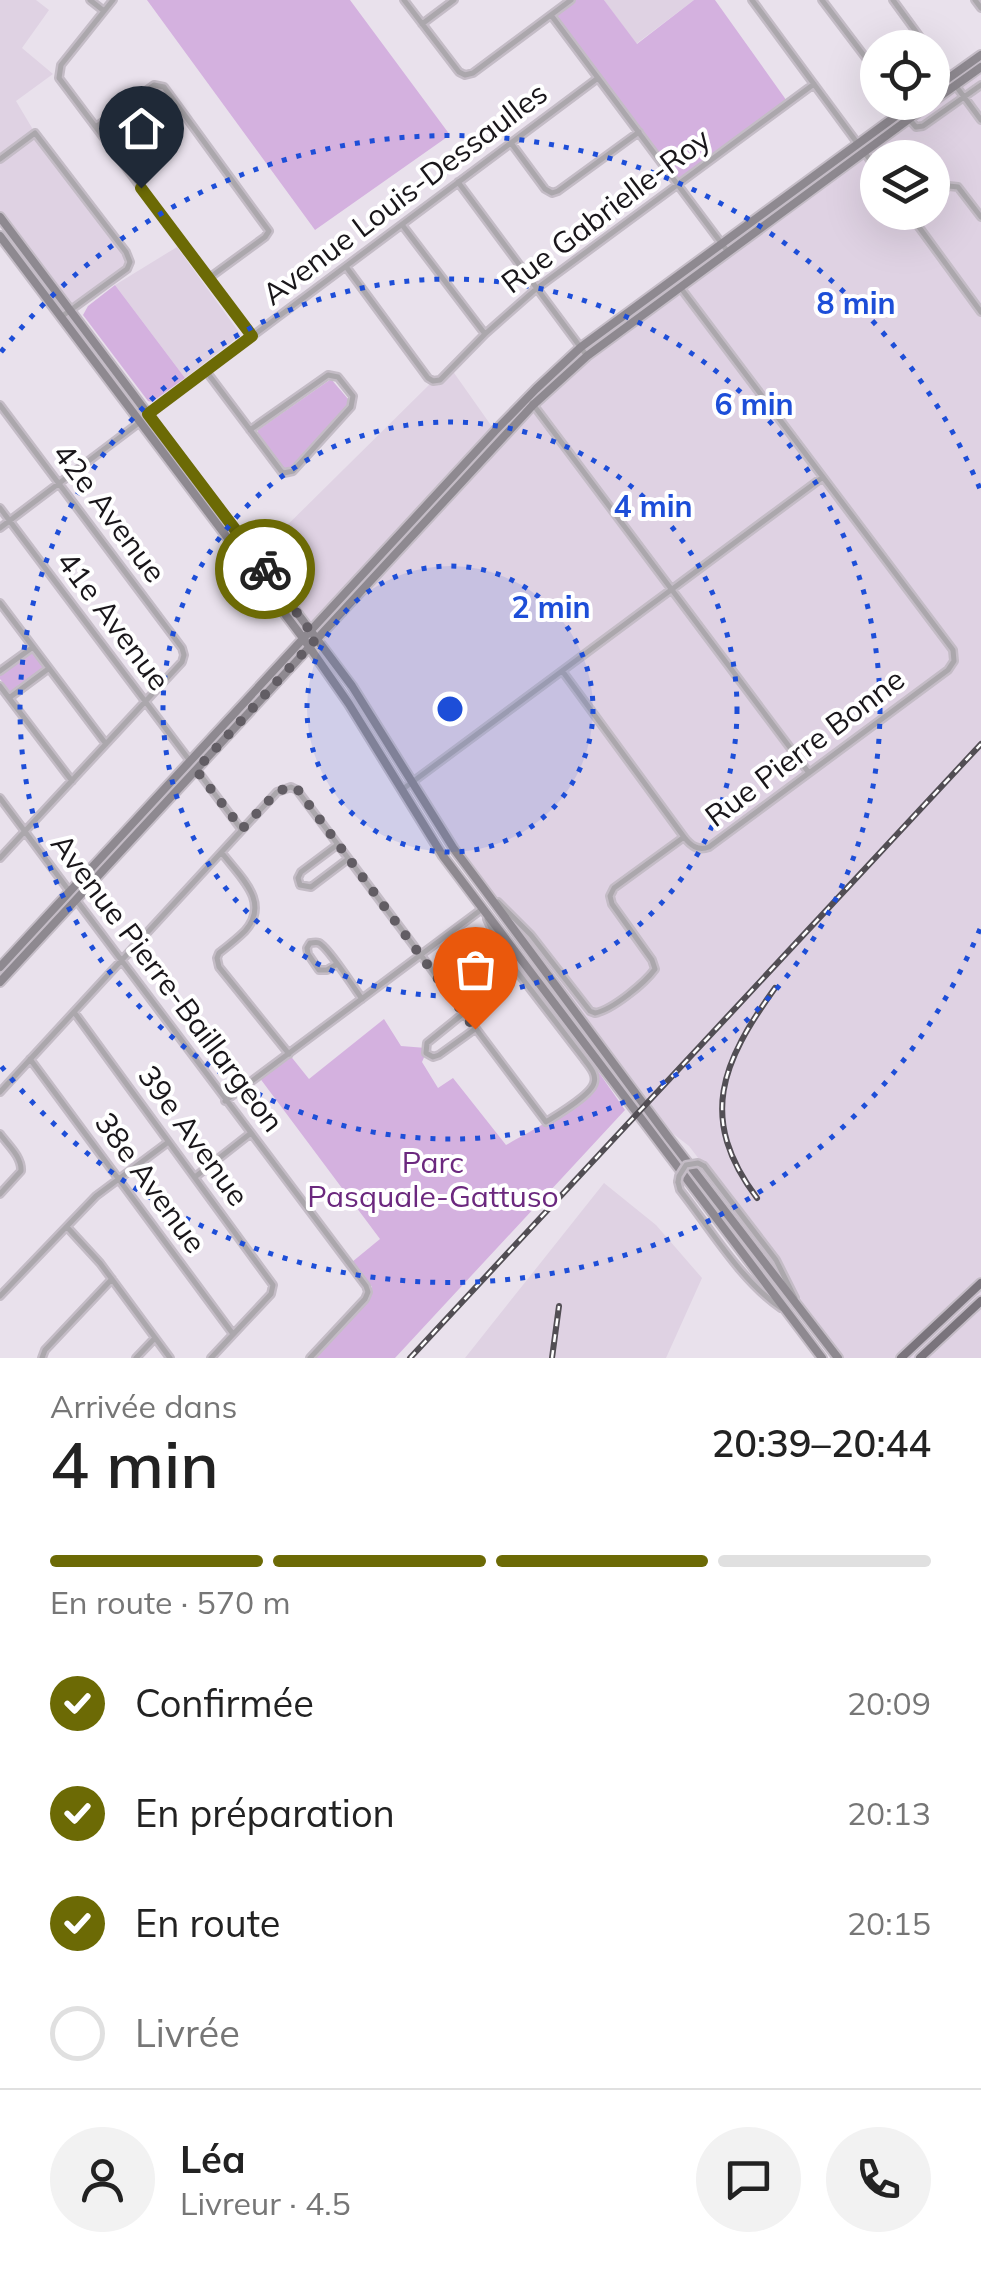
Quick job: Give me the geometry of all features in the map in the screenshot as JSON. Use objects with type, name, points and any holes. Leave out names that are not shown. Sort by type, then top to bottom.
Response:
[{"type":"main road","points":[[902,1358],[981,1283]]},
{"type":"main road","points":[[920,1358],[981,1301]]},
{"type":"street","points":[[90,0],[104,11]]},
{"type":"street","points":[[113,0],[61,65],[61,82],[252,336]]},
{"type":"street","points":[[404,0],[458,72],[465,75],[473,73],[570,0]]},
{"type":"street","points":[[422,24],[454,0]]},
{"type":"street","points":[[752,0],[860,147]]},
{"type":"street","points":[[822,0],[860,50]]},
{"type":"street","points":[[892,0],[914,30]]},
{"type":"street","points":[[975,0],[981,8]]},
{"type":"street","points":[[552,14],[725,248]]},
{"type":"street","points":[[950,84],[981,55]]},
{"type":"street","points":[[950,82],[981,67]]},
{"type":"street","points":[[950,77],[981,120]]},
{"type":"street","name":"Avenue Louis-Dessaulles","points":[[0,528],[598,78]]},
{"type":"street","name":"Rue Gabrielle-Roy","points":[[346,267],[432,381],[440,380],[536,289],[814,84]]},
{"type":"street","points":[[950,107],[981,84]]},
{"type":"street","points":[[96,127],[154,85],[164,87],[269,231],[265,238],[209,278]]},
{"type":"street","points":[[869,140],[888,120]]},
{"type":"street","points":[[874,140],[907,120]]},
{"type":"street","points":[[910,120],[920,127],[930,120]]},
{"type":"street","points":[[511,143],[545,190],[552,192],[638,132]]},
{"type":"street","points":[[0,159],[35,133],[130,262],[127,269],[61,317]]},
{"type":"street","points":[[0,982],[310,630],[581,348],[860,149]]},
{"type":"street","points":[[458,182],[588,356]]},
{"type":"street","points":[[950,186],[958,187],[981,218]]},
{"type":"street","points":[[0,217],[352,686],[484,889],[838,1358]]},
{"type":"street","points":[[403,226],[485,334]]},
{"type":"street","points":[[921,230],[981,312]]},
{"type":"street","points":[[0,236],[303,638],[350,704],[442,856],[822,1358]]},
{"type":"street","points":[[193,765],[309,648],[530,401],[725,248]]},
{"type":"street","points":[[403,789],[823,477],[680,287]]},
{"type":"street","points":[[206,370],[280,471],[288,473],[351,407],[353,396],[338,377],[328,375],[250,430]]},
{"type":"street","points":[[530,401],[808,773]]},
{"type":"street","name":"42e Avenue","points":[[0,405],[182,648],[182,662],[145,702]]},
{"type":"street","name":"Rue Pierre Bonne","points":[[484,889],[532,935],[587,1007],[595,1014],[605,1011],[655,969],[610,900],[614,888],[684,837],[699,849],[710,847],[948,670],[954,660],[953,650],[823,477]]},
{"type":"street","name":"41e Avenue","points":[[0,508],[242,829]]},
{"type":"street","points":[[0,602],[106,744]]},
{"type":"street","points":[[0,671],[33,647]]},
{"type":"street","points":[[9,698],[48,669]]},
{"type":"street","points":[[562,672],[684,837]]},
{"type":"street","points":[[0,686],[72,780]]},
{"type":"street","points":[[0,858],[145,702]]},
{"type":"street","points":[[0,1092],[277,792],[291,786],[298,790],[546,1122],[590,1090],[595,1082],[592,1070],[502,952],[484,911]]},
{"type":"street","name":"Avenue Pierre-Baillargeon","points":[[0,798],[366,1286],[366,1299],[310,1358]]},
{"type":"street","points":[[337,845],[301,872],[300,884],[310,886],[348,859]]},
{"type":"street","points":[[442,856],[454,848]]},
{"type":"street","points":[[221,851],[253,895],[256,911],[248,927],[220,953],[219,967],[289,1054]]},
{"type":"street","points":[[0,967],[73,896]]},
{"type":"street","points":[[225,1100],[484,911]]},
{"type":"street","points":[[337,964],[320,970],[306,948],[310,943],[322,944],[337,964],[362,1000]]},
{"type":"street","name":"39e Avenue","points":[[74,1012],[274,1288],[233,1334]]},
{"type":"street","points":[[464,1014],[427,1043],[426,1054],[439,1055],[475,1029]]},
{"type":"street","name":"38e Avenue","points":[[30,1059],[233,1334]]},
{"type":"street","points":[[195,1178],[252,1133]]},
{"type":"street","points":[[0,1134],[22,1167],[0,1194]]},
{"type":"street","points":[[0,1296],[96,1196],[168,1142]]},
{"type":"street","points":[[784,1310],[760,1291],[680,1190],[679,1176],[686,1166],[704,1166],[776,1260],[802,1314]]},
{"type":"street","points":[[66,1226],[112,1279],[170,1358]]},
{"type":"street","points":[[42,1358],[45,1350],[112,1279]]},
{"type":"street","points":[[211,1358],[233,1334]]},
{"type":"street","points":[[136,1358],[155,1338]]},
{"type":"shaded area","points":[[0,0],[36,0],[49,10],[22,48],[53,74],[16,101],[35,133],[126,251],[130,262],[127,269],[70,310],[0,217]]},
{"type":"shaded area","points":[[604,0],[694,0],[636,44]]},
{"type":"shaded area","points":[[981,67],[981,1358],[838,1358],[803,1314],[770,1252],[689,1146],[658,1122],[454,849],[414,782],[316,639],[533,405],[728,252],[860,155],[860,230],[950,230],[950,140],[881,140],[909,120],[950,120],[950,90]]},
{"type":"shaded area","points":[[177,247],[241,335],[185,378],[115,285]]},
{"type":"shaded area","points":[[452,370],[495,431],[310,630],[255,557],[433,381]]},
{"type":"shaded area","points":[[604,1183],[656,1225],[702,1278],[666,1358],[465,1358]]},
{"type":"green space","points":[[147,0],[350,0],[450,135],[315,230]]},
{"type":"green space","points":[[571,0],[604,0],[637,44],[694,0],[715,0],[789,104],[678,184],[552,15]]},
{"type":"green space","points":[[115,285],[185,378],[152,402],[83,315],[88,306]]},
{"type":"green space","points":[[331,379],[348,399],[348,405],[284,470],[257,436],[258,430]]},
{"type":"green space","points":[[32,651],[46,669],[12,694],[0,675]]},
{"type":"green space","name":"Parc Pasquale-Gattuso","points":[[384,1019],[401,1046],[426,1048],[422,1062],[438,1088],[453,1078],[506,1145],[554,1117],[588,1091],[595,1082],[589,1066],[593,1064],[625,1110],[395,1358],[307,1358],[372,1287],[352,1262],[380,1239],[259,1077],[289,1054],[309,1079]]},
{"type":"railway","points":[[410,1358],[981,744]]},
{"type":"railway","points":[[757,1198],[738,1169],[727,1142],[722,1116],[724,1091],[741,1041],[775,988]]},
{"type":"railway","points":[[552,1358],[559,1306]]},
{"type":"way so far","points":[[265,569],[316,639],[196,770],[242,829],[277,792],[291,786],[298,790],[475,1029]]},
{"type":"route","points":[[141,188],[252,336],[148,414],[265,569]]}]
